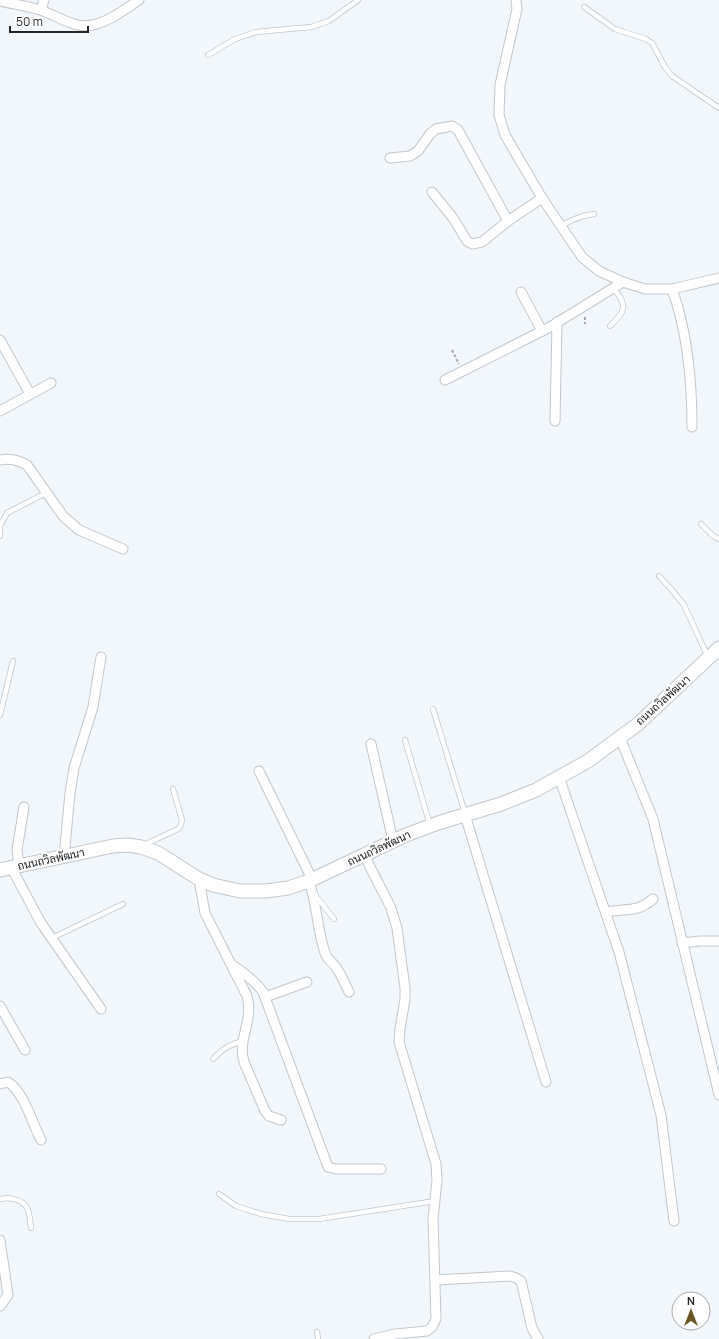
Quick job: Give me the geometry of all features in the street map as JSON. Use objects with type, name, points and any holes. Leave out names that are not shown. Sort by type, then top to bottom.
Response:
[{"type":"street","points":[[0,0],[41,10],[72,24],[85,26],[95,25],[112,17],[139,0]]},
{"type":"street","points":[[41,10],[44,0]]},
{"type":"street","points":[[516,0],[517,9],[500,85],[499,115],[505,135],[542,198],[582,257],[599,271],[623,282],[645,289],[672,289],[719,278]]},
{"type":"street","points":[[390,158],[410,156],[418,151],[430,134],[436,129],[452,126],[458,130],[508,221]]},
{"type":"street","points":[[432,192],[467,241],[472,244],[482,242],[508,221],[542,198]]},
{"type":"street","points":[[445,380],[542,331],[623,282]]},
{"type":"street","points":[[672,289],[678,305],[684,330],[692,385],[692,427]]},
{"type":"street","points":[[521,292],[542,331]]},
{"type":"street","points":[[556,421],[558,322]]},
{"type":"street","points":[[0,340],[30,394]]},
{"type":"street","points":[[0,410],[51,383]]},
{"type":"street","points":[[0,460],[11,459],[27,465],[63,516],[80,530],[123,549]]},
{"type":"street","name":"ถนนถวิลพัฒนา","points":[[10,868],[113,846],[128,845],[141,847],[158,853],[199,879],[214,886],[240,891],[266,892],[311,884],[364,855],[406,835],[501,804],[529,793],[588,761],[638,724],[719,648]]},
{"type":"street","points":[[64,857],[74,768],[93,707],[101,657]]},
{"type":"street","points":[[620,738],[653,819],[719,1095]]},
{"type":"street","points":[[371,744],[393,841]]},
{"type":"street","points":[[259,771],[311,884],[326,953],[349,992]]},
{"type":"street","points":[[559,777],[619,952],[661,1115],[674,1221]]},
{"type":"street","points":[[24,806],[18,844],[10,868],[41,923],[101,1009]]},
{"type":"street","points":[[466,815],[546,1082]]},
{"type":"street","points":[[364,855],[391,908],[396,928],[405,988],[405,999],[399,1042],[436,1164],[437,1180],[433,1219],[436,1319],[432,1327],[427,1331],[395,1334],[374,1339]]},
{"type":"street","points":[[199,879],[205,913],[247,996],[250,1005],[250,1014],[241,1054],[265,1111],[269,1116],[281,1120]]},
{"type":"street","points":[[606,912],[637,909],[646,905],[653,898]]},
{"type":"street","points":[[682,944],[700,940],[719,941]]},
{"type":"street","points":[[231,964],[246,973],[256,982],[263,992],[328,1167],[336,1169],[381,1169]]},
{"type":"street","points":[[265,997],[307,982]]},
{"type":"street","points":[[0,1006],[24,1050]]},
{"type":"street","points":[[0,1084],[8,1082],[20,1093],[41,1140]]},
{"type":"street","points":[[0,1240],[8,1295],[0,1306]]},
{"type":"street","points":[[435,1280],[510,1276],[516,1278],[521,1281],[532,1328],[538,1339]]},
{"type":"lane","points":[[208,55],[235,38],[256,32],[311,26],[329,21],[358,0]]},
{"type":"lane","points":[[584,7],[615,29],[646,38],[652,43],[665,67],[672,76],[719,108]]},
{"type":"lane","points":[[561,226],[572,220],[594,214]]},
{"type":"lane","points":[[610,326],[621,315],[624,303],[622,297],[613,288]]},
{"type":"lane","points":[[0,536],[0,526],[7,513],[46,493]]},
{"type":"lane","points":[[701,524],[713,536],[719,539]]},
{"type":"lane","points":[[659,576],[684,605],[709,658]]},
{"type":"lane","points":[[0,715],[13,660]]},
{"type":"lane","points":[[433,709],[466,815]]},
{"type":"lane","points":[[405,740],[431,826]]},
{"type":"lane","points":[[141,847],[178,829],[181,825],[182,820],[173,789]]},
{"type":"lane","points":[[311,884],[334,919]]},
{"type":"lane","points":[[52,938],[123,904]]},
{"type":"lane","points":[[213,1059],[224,1047],[243,1041]]},
{"type":"lane","points":[[219,1194],[236,1206],[261,1214],[289,1218],[319,1219],[435,1201]]},
{"type":"lane","points":[[0,1199],[6,1198],[23,1202],[27,1208],[31,1228]]},
{"type":"lane","points":[[317,1332],[318,1339]]},
{"type":"path","points":[[452,350],[462,371]]}]
